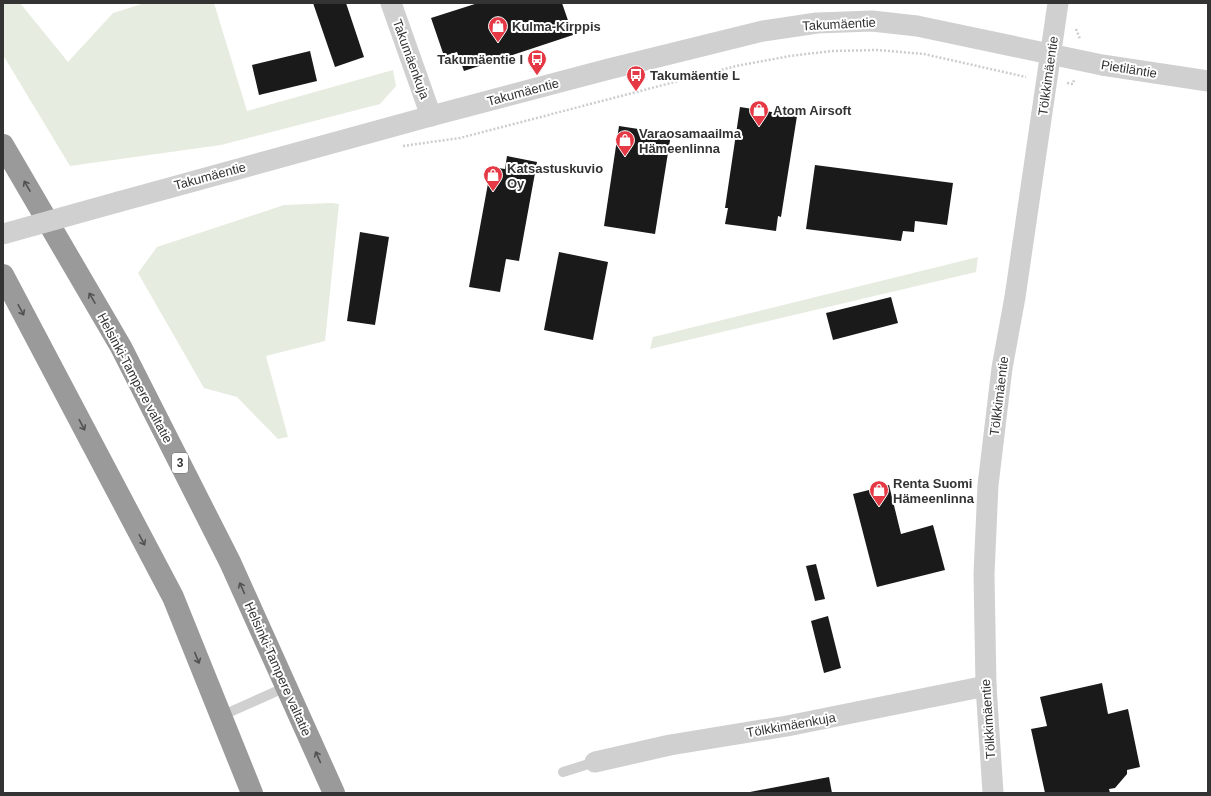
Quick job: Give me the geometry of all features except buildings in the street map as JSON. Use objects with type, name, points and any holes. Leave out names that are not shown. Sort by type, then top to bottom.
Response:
[{"type":"highway","name":"Helsinki-Tampere valtatie","points":[[3,145],[121,346],[230,562],[334,793]]},
{"type":"highway","points":[[3,275],[173,597],[252,793]]},
{"type":"street","name":"Takumäenkuja","points":[[390,3],[431,116]]},
{"type":"street","name":"Tölkkimäentie","points":[[993,793],[986,686],[984,574],[988,485],[1002,368],[1015,297],[1048,81],[1058,3]]},
{"type":"street","name":"Takumäentie","points":[[3,234],[431,116],[609,69],[763,31],[817,23],[872,21],[917,26],[1051,54]]},
{"type":"street","name":"Pietiläntie","points":[[1051,54],[1102,65],[1208,81]]},
{"type":"street","name":"Tölkkimäenkuja","points":[[595,762],[670,745],[787,726],[986,686]]},
{"type":"lane","points":[[221,716],[286,687]]},
{"type":"lane","points":[[563,772],[595,762]]},
{"type":"path","points":[[400,147],[460,138],[736,66],[790,56],[832,51],[877,50],[924,54],[1048,81],[1073,84],[1080,39],[1074,26]]},
{"type":"shaded area","points":[[3,3],[20,3],[68,62],[113,13],[145,3],[214,3],[247,111],[393,70],[396,86],[380,104],[221,145],[70,166],[3,55]]},
{"type":"shaded area","points":[[339,204],[325,341],[266,356],[288,437],[278,439],[237,397],[204,388],[138,273],[157,247],[284,205]]},
{"type":"shaded area","points":[[978,257],[976,272],[650,349],[653,337]]},
{"type":"place","name":"Kulma-Kirppis","points":[[498,43]]},
{"type":"place","name":"Takumäentie I","points":[[537,76]]},
{"type":"place","name":"Takumäentie L","points":[[636,92]]},
{"type":"place","name":"Atom Airsoft","points":[[759,127]]},
{"type":"place","name":"Varaosamaailma Hämeenlinna","points":[[625,157]]},
{"type":"place","name":"Katsastuskuvio Oy","points":[[493,192]]},
{"type":"place","name":"Renta Suomi Hämeenlinna","points":[[879,507]]}]
